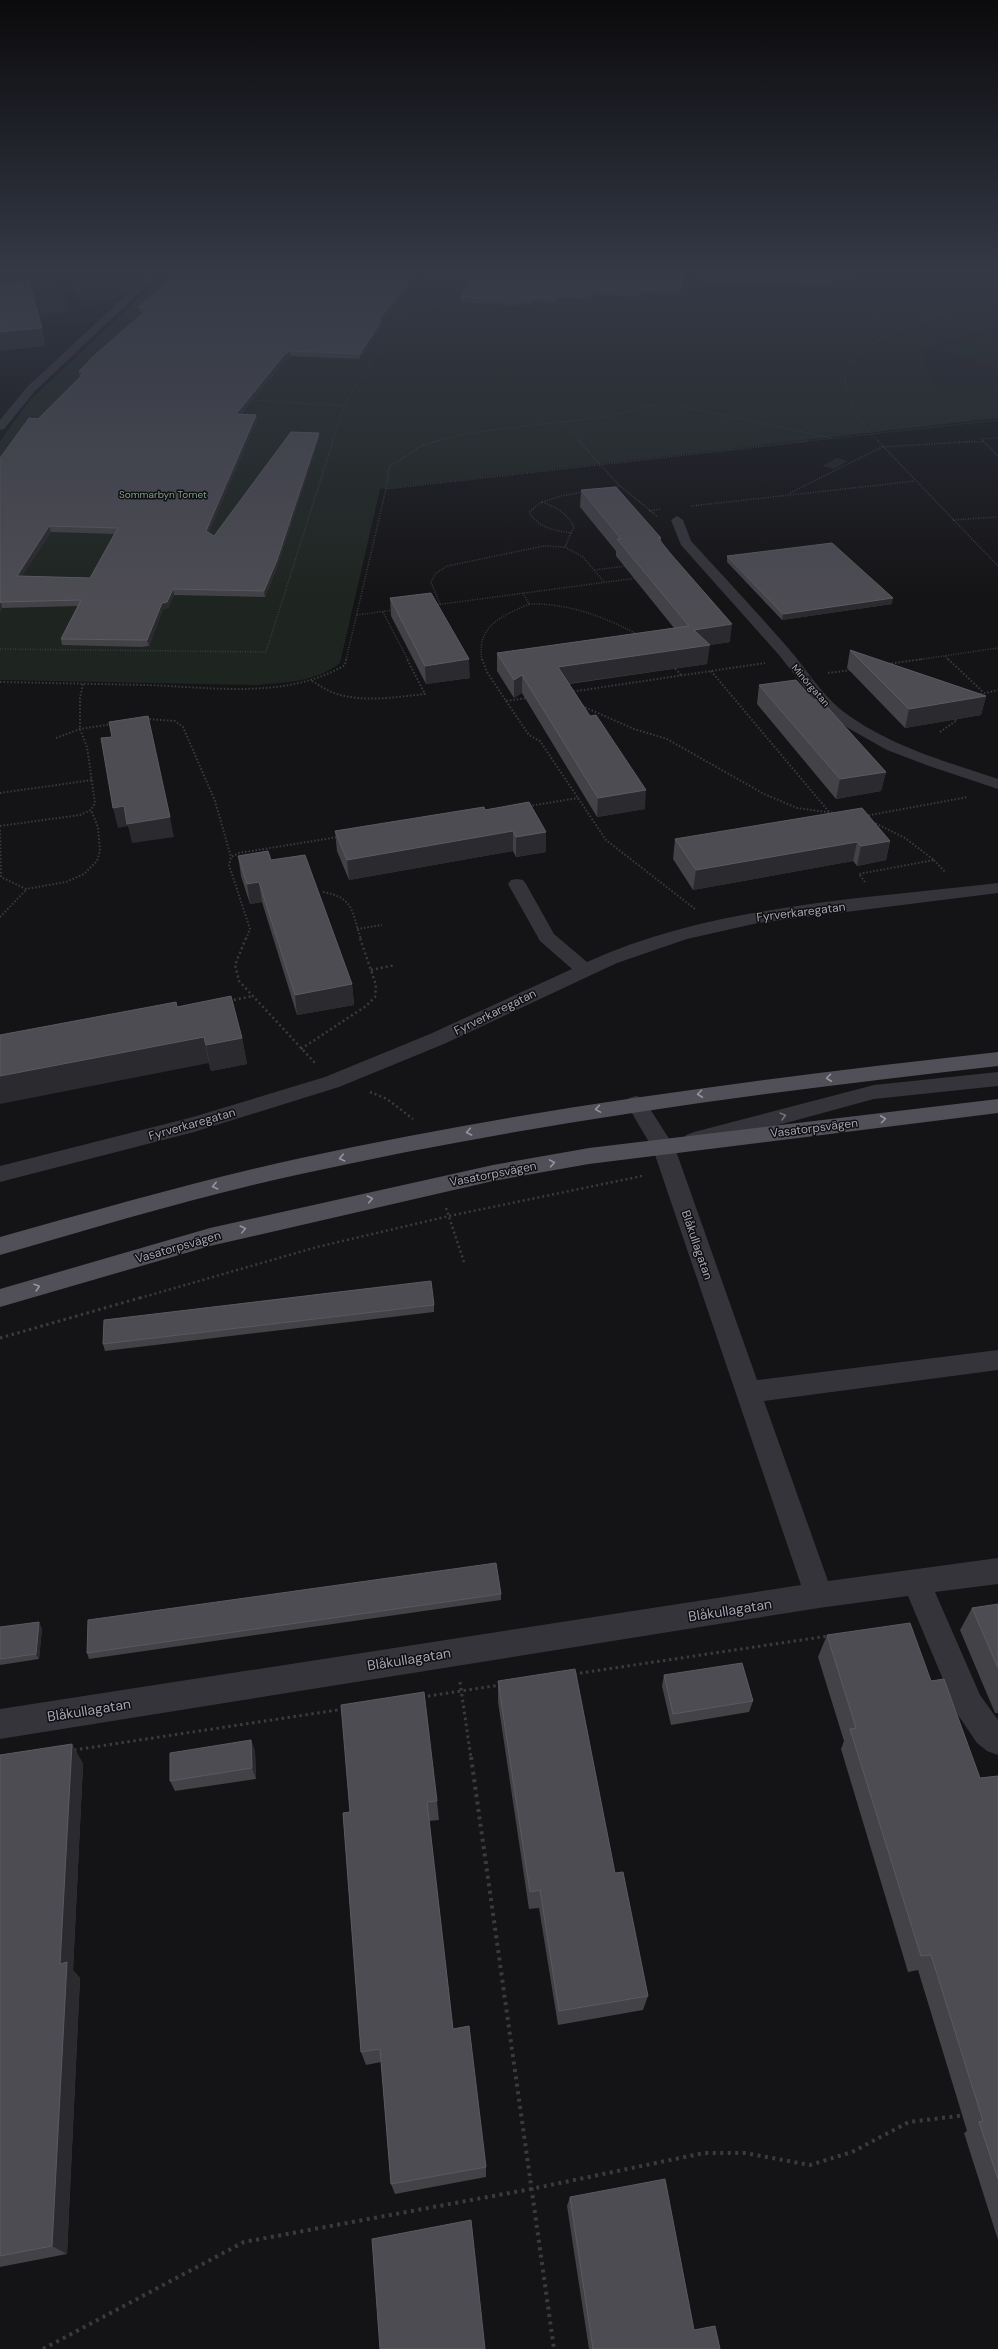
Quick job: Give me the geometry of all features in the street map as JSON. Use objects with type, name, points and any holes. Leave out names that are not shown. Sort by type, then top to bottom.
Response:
[{"type":"main road","points":[[0,1246],[199,1190],[296,1167],[478,1130],[636,1103],[868,1073],[998,1059]]},
{"type":"main road","name":"Vasatorpsvägen","points":[[0,1298],[210,1237],[309,1213],[494,1173],[589,1156],[998,1106]]},
{"type":"street","points":[[0,427],[31,389],[39,382]]},
{"type":"street","name":"Minörgatan","points":[[677,520],[685,542],[789,659],[802,677],[836,712],[885,742],[949,768],[998,784]]},
{"type":"street","points":[[516,884],[547,937],[585,970]]},
{"type":"street","name":"Fyrverkaregatan","points":[[0,1174],[194,1124],[332,1082],[437,1039],[585,970],[658,941],[716,925],[880,902],[998,888]]},
{"type":"street","points":[[868,1073],[998,1078]]},
{"type":"street","points":[[664,1148],[874,1092],[998,1078]]},
{"type":"street","name":"Blåkullagatan","points":[[636,1103],[664,1148],[819,1595]]},
{"type":"street","points":[[748,1392],[998,1360]]},
{"type":"street","name":"Blåkullagatan","points":[[0,1724],[819,1595],[998,1571]]},
{"type":"street","points":[[916,1582],[969,1705],[988,1732],[998,1740]]},
{"type":"path","points":[[0,649],[266,652],[344,405],[359,382]]},
{"type":"path","points":[[847,382],[852,407],[859,421],[882,447],[998,566]]},
{"type":"path","points":[[31,389],[71,391]]},
{"type":"path","points":[[245,399],[349,406]]},
{"type":"path","points":[[0,682],[258,688],[311,681],[331,674],[345,665],[386,489],[389,467],[421,446],[468,433],[612,416],[630,408],[671,406],[699,409],[834,438]]},
{"type":"path","points":[[386,489],[998,420]]},
{"type":"path","points":[[562,422],[599,464],[621,486],[649,510],[657,516],[677,520]]},
{"type":"path","points":[[983,441],[981,439],[998,438]]},
{"type":"path","points":[[787,494],[882,447],[983,441],[998,456]]},
{"type":"path","points":[[687,506],[915,481]]},
{"type":"path","points":[[605,488],[621,486]]},
{"type":"path","points":[[571,532],[540,526],[533,520],[529,512],[541,502],[549,498],[590,491]]},
{"type":"path","points":[[541,502],[562,510],[571,519],[574,527],[565,547]]},
{"type":"path","points":[[649,510],[664,509]]},
{"type":"path","points":[[953,520],[998,517]]},
{"type":"path","points":[[440,604],[430,585],[430,579],[436,572],[447,566],[544,546],[565,547],[583,557],[604,582]]},
{"type":"path","points":[[594,570],[631,565]]},
{"type":"path","points":[[433,605],[642,577]]},
{"type":"path","points":[[523,593],[529,604]]},
{"type":"path","points":[[644,637],[602,618],[555,604],[529,604],[497,620],[486,631],[481,645],[482,662],[487,674],[529,735],[540,741],[606,840],[716,925]]},
{"type":"path","points":[[357,615],[397,610]]},
{"type":"path","points":[[311,681],[334,693],[366,697],[402,697],[425,694],[383,612]]},
{"type":"path","points":[[103,650],[106,643]]},
{"type":"path","points":[[882,665],[998,648]]},
{"type":"path","points":[[945,656],[983,692]]},
{"type":"path","points":[[570,692],[789,659]]},
{"type":"path","points":[[672,664],[681,675]]},
{"type":"path","points":[[802,677],[858,669]]},
{"type":"path","points":[[711,671],[830,813]]},
{"type":"path","points":[[0,826],[80,815],[91,810],[95,804],[87,747],[80,729],[80,698],[83,684]]},
{"type":"path","points":[[974,696],[983,692],[998,690]]},
{"type":"path","points":[[506,701],[534,697]]},
{"type":"path","points":[[578,703],[634,729],[667,739],[764,794],[797,808],[837,814]]},
{"type":"path","points":[[940,732],[957,720],[952,716]]},
{"type":"path","points":[[142,719],[175,721],[183,727],[215,801],[231,857],[229,865],[250,929],[234,965],[239,981],[332,1082]]},
{"type":"path","points":[[56,738],[80,729],[119,723]]},
{"type":"path","points":[[0,793],[92,780]]},
{"type":"path","points":[[866,819],[860,817],[975,796]]},
{"type":"path","points":[[522,807],[578,798]]},
{"type":"path","points":[[0,830],[1,876],[14,885],[26,889],[58,885],[82,877],[95,865],[101,852],[98,820],[91,810]]},
{"type":"path","points":[[872,822],[890,829],[919,846],[934,860],[859,874],[880,902]]},
{"type":"path","points":[[231,857],[239,853],[342,836]]},
{"type":"path","points":[[0,916],[26,889]]},
{"type":"path","points":[[301,1049],[366,1006],[375,997],[376,985],[348,901],[339,895],[324,892]]},
{"type":"path","points":[[357,929],[382,925]]},
{"type":"path","points":[[371,970],[395,965]]},
{"type":"path","points":[[222,1002],[253,996]]},
{"type":"path","points":[[0,1338],[317,1247],[449,1216],[642,1176]]},
{"type":"path","points":[[570,1675],[834,1635]]},
{"type":"path","points":[[455,1652],[554,2349]]},
{"type":"path","points":[[414,1698],[507,1684]]},
{"type":"path","points":[[68,1751],[351,1708]]},
{"type":"path","points":[[43,2349],[244,2242],[531,2189],[704,2153],[746,2153],[810,2166],[852,2152],[909,2122],[968,2114]]},
{"type":"shaded area","points":[[934,382],[998,382],[998,397],[941,396]]},
{"type":"green space","name":"Sommarbyn Tornet","points":[[50,382],[934,382],[941,396],[998,397],[998,418],[380,489],[340,663],[331,669],[310,678],[254,685],[0,680],[0,441],[30,400]]},
{"type":"green space","points":[[940,387],[998,387],[998,391],[942,391]]},
{"type":"green space","points":[[837,458],[848,461],[834,469],[822,466]]},
{"type":"building","points":[[75,382],[262,382],[236,414],[256,415],[206,531],[214,536],[291,432],[319,433],[277,560],[264,591],[173,589],[167,602],[162,603],[147,640],[61,639],[81,600],[0,603],[0,458],[29,418],[38,419]],"holes":[[[49,526],[118,528],[90,578],[17,576]]]},
{"type":"building","points":[[616,487],[661,538],[658,538],[670,553],[732,624],[694,630],[710,645],[558,667],[590,716],[596,715],[646,790],[598,798],[522,675],[514,680],[497,653],[689,626],[617,539],[621,539],[581,490]]},
{"type":"building","points":[[832,543],[893,598],[783,614],[727,556]]},
{"type":"building","points":[[431,593],[469,659],[425,666],[390,598]]},
{"type":"building","points":[[850,650],[986,696],[909,709]]},
{"type":"building","points":[[796,680],[814,700],[820,699],[886,772],[840,779],[759,685]]},
{"type":"building","points":[[148,716],[170,817],[127,824],[124,806],[113,808],[101,738],[112,737],[109,722]]},
{"type":"building","points":[[529,802],[546,832],[516,837],[513,831],[347,860],[335,831],[484,807],[485,810]]},
{"type":"building","points":[[862,808],[890,841],[861,846],[857,842],[696,870],[675,839]]},
{"type":"building","points":[[268,851],[271,860],[305,855],[352,984],[295,995],[259,882],[247,884],[238,856]]},
{"type":"building","points":[[231,996],[242,1038],[206,1045],[204,1037],[0,1076],[0,1035],[176,1002],[177,1007]]},
{"type":"building","points":[[431,1281],[434,1305],[103,1344],[104,1320]]},
{"type":"building","points":[[496,1563],[501,1594],[87,1653],[88,1620]]},
{"type":"building","points":[[998,1604],[998,1668],[972,1608]]},
{"type":"building","points":[[39,1622],[36,1654],[0,1659],[0,1627]]},
{"type":"building","points":[[910,1623],[931,1681],[944,1679],[980,1778],[998,1776],[998,2179],[979,2122],[983,2121],[931,1955],[921,1956],[850,1729],[856,1728],[827,1635]]},
{"type":"building","points":[[742,1663],[753,1701],[673,1714],[664,1675]]},
{"type":"building","points":[[575,1669],[615,1873],[623,1872],[648,1996],[559,2011],[540,1890],[530,1892],[498,1681]]},
{"type":"building","points":[[424,1692],[437,1801],[427,1802],[453,2029],[469,2026],[486,2167],[391,2184],[380,2049],[361,2052],[343,1813],[350,1812],[341,1705]]},
{"type":"building","points":[[251,1740],[252,1768],[170,1781],[170,1753]]},
{"type":"building","points":[[72,1744],[60,1964],[67,1962],[52,2246],[0,2256],[0,1755]]},
{"type":"building","points":[[665,2179],[694,2330],[715,2326],[720,2349],[593,2349],[570,2197]]},
{"type":"building","points":[[471,2220],[485,2349],[380,2349],[372,2239]]}]
